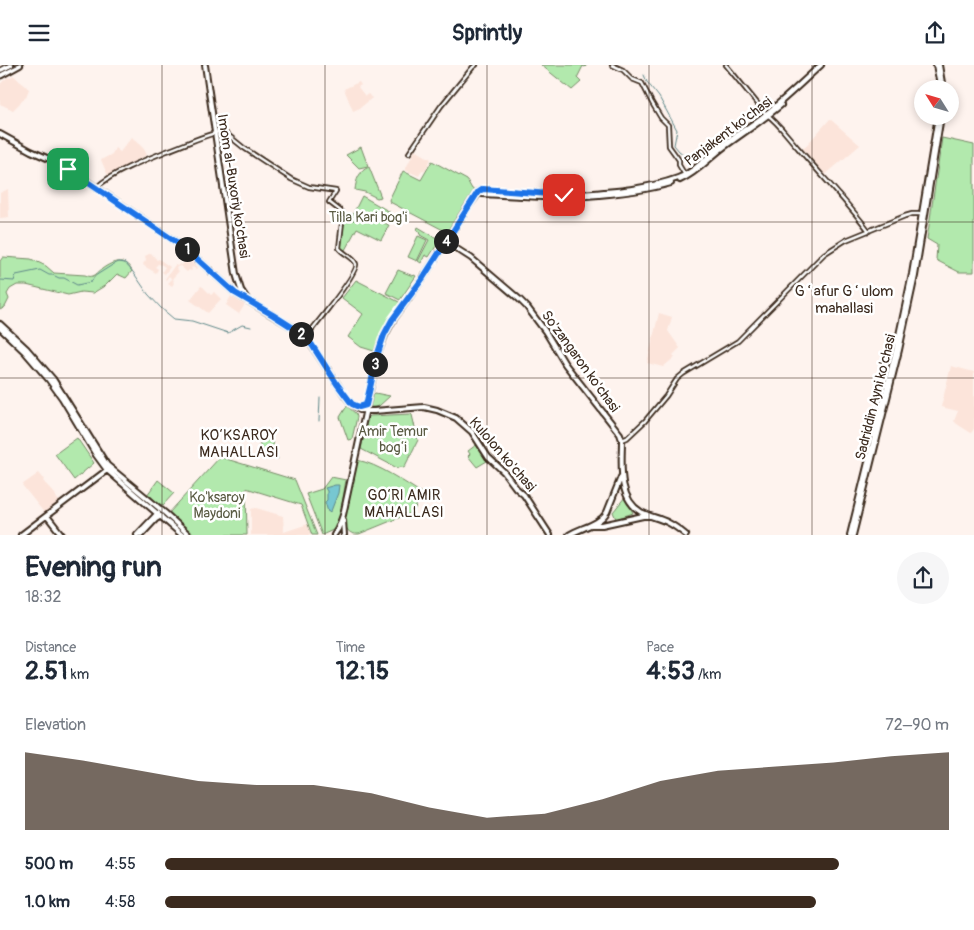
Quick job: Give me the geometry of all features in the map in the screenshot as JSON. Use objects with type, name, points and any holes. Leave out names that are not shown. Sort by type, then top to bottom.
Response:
[{"type":"main road","points":[[0,71],[11,65]]},
{"type":"main road","points":[[0,76],[20,65]]},
{"type":"main road","name":"Imom al-Buxoriy ko'chasi","points":[[205,65],[236,274],[240,287],[248,301]]},
{"type":"main road","name":"Panjakent ko'chasi","points":[[478,192],[483,189],[564,195],[630,189],[658,184],[685,175],[722,145],[767,115],[821,65]]},
{"type":"main road","name":"Panjakent ko'chasi","points":[[478,192],[482,194],[565,198],[623,193],[660,186],[681,179],[695,172],[724,147],[785,102],[825,65]]},
{"type":"main road","points":[[938,65],[940,80]]},
{"type":"main road","name":"Sadriddin Ayni ko'chasi","points":[[851,535],[899,350],[916,276],[939,125]]},
{"type":"main road","points":[[0,134],[64,167],[96,188],[185,248],[230,289],[284,321],[312,345],[337,384],[360,414],[362,423]]},
{"type":"main road","points":[[334,535],[343,515],[364,411],[384,335],[392,320],[423,278],[478,192]]},
{"type":"main road","name":"So'zangaron ko'chasi","points":[[446,242],[471,258],[527,307],[545,331],[565,364],[620,434],[622,440]]},
{"type":"main road","points":[[0,324],[27,349],[53,379],[107,465],[161,513],[182,535]]},
{"type":"main road","points":[[0,328],[24,351],[49,380],[107,470],[189,535]]},
{"type":"main road","points":[[352,404],[359,407],[366,405]]},
{"type":"main road","points":[[352,404],[360,411],[364,411]]},
{"type":"main road","name":"Kulolon ko'chasi","points":[[364,411],[424,407],[436,409],[456,418],[472,432],[486,454],[524,495],[550,535]]},
{"type":"main road","points":[[362,423],[368,414],[374,411]]},
{"type":"main road","points":[[622,440],[622,472],[628,498],[640,512],[668,522],[686,535]]},
{"type":"main road","points":[[21,535],[107,470]]},
{"type":"main road","points":[[601,522],[607,512],[622,472]]},
{"type":"main road","points":[[616,488],[621,484],[625,487]]},
{"type":"main road","points":[[632,518],[638,515],[637,509]]},
{"type":"main road","points":[[138,535],[161,513]]},
{"type":"main road","points":[[141,535],[161,513]]},
{"type":"main road","points":[[343,515],[344,535]]},
{"type":"main road","points":[[47,516],[62,535]]},
{"type":"main road","points":[[569,535],[601,522],[643,516],[653,517]]},
{"type":"street","points":[[408,153],[441,106],[476,65]]},
{"type":"street","points":[[612,65],[622,70],[632,79],[642,83],[652,103],[668,125],[670,146],[679,160],[679,165],[685,175]]},
{"type":"street","points":[[726,65],[767,115],[869,231]]},
{"type":"street","points":[[96,188],[109,178],[151,157],[223,131],[244,148],[291,179],[309,187],[336,191],[329,202],[343,214],[339,248],[355,262],[356,266],[354,273],[340,293],[305,338]]},
{"type":"street","points":[[622,440],[646,421],[677,379],[738,341],[824,254],[846,240],[912,214],[924,214]]},
{"type":"shaded area","points":[[13,75],[29,89],[26,97],[13,110],[0,104],[0,84]]},
{"type":"shaded area","points":[[359,82],[361,85],[358,87],[365,96],[368,94],[372,98],[353,111],[344,89]]},
{"type":"shaded area","points":[[830,119],[860,145],[825,175],[803,149]]},
{"type":"shaded area","points":[[132,137],[144,149],[147,155],[108,176],[101,160],[112,154],[115,148],[120,152]]},
{"type":"shaded area","points":[[415,150],[431,159],[425,171],[422,170],[419,176],[405,170]]},
{"type":"shaded area","points":[[8,189],[9,217],[0,218],[0,193]]},
{"type":"shaded area","points":[[151,253],[157,260],[159,259],[170,267],[165,274],[162,272],[165,267],[162,265],[158,264],[155,267],[158,269],[156,273],[144,266],[145,256]]},
{"type":"shaded area","points":[[188,258],[193,263],[191,265],[194,263],[198,267],[196,269],[193,267],[191,271],[187,272],[180,266],[177,267],[176,269],[179,271],[172,279],[174,283],[172,286],[168,283],[172,280],[169,276],[165,279],[175,265],[182,265]]},
{"type":"shaded area","points":[[201,286],[211,295],[214,292],[221,299],[208,313],[190,300]]},
{"type":"shaded area","points":[[231,296],[245,304],[239,314],[226,305]]},
{"type":"shaded area","points":[[659,313],[672,317],[668,331],[680,348],[673,355],[675,357],[663,367],[647,363]]},
{"type":"shaded area","points":[[951,366],[974,372],[974,429],[971,433],[954,421],[958,411],[941,407]]},
{"type":"shaded area","points":[[39,473],[44,479],[43,481],[61,502],[45,514],[22,485]]},
{"type":"shaded area","points":[[256,508],[283,516],[284,532],[308,524],[311,535],[251,535],[251,509]]},
{"type":"green space","points":[[541,65],[587,65],[583,66],[577,78],[581,82],[572,90]]},
{"type":"green space","points":[[942,138],[974,145],[974,272],[959,272],[936,260],[937,245],[927,239]]},
{"type":"green space","points":[[361,147],[368,166],[359,168],[346,155]]},
{"type":"green space","points":[[432,161],[467,180],[474,190],[448,230],[445,231],[389,200],[403,171],[421,180]]},
{"type":"green space","points":[[369,167],[381,197],[377,198],[365,192],[355,190],[359,176]]},
{"type":"green space","name":"Tilla Kari bog'i","points":[[362,196],[390,212],[384,215],[383,218],[384,223],[389,225],[381,240],[357,228],[345,250],[340,248],[342,225],[345,221],[349,222]]},
{"type":"green space","points":[[418,227],[440,240],[429,257],[425,255],[421,263],[418,261],[429,240],[420,235],[421,232],[417,230]]},
{"type":"green space","points":[[418,236],[427,240],[417,261],[408,257]]},
{"type":"green space","points":[[3,257],[31,259],[46,266],[54,273],[92,276],[114,262],[126,264],[132,271],[126,278],[117,274],[106,285],[93,293],[81,292],[68,295],[26,285],[17,285],[10,289],[7,294],[9,299],[5,307],[0,310],[0,261]]},
{"type":"green space","points":[[398,270],[416,276],[400,300],[386,293]]},
{"type":"green space","points":[[356,280],[401,303],[384,328],[374,351],[361,347],[348,337],[363,314],[342,298]]},
{"type":"green space","points":[[375,393],[390,396],[379,406],[369,408],[373,395]]},
{"type":"green space","points":[[347,406],[357,417],[352,439],[348,440],[340,417]]},
{"type":"green space","name":"Amir Temur bog‘i","points":[[411,414],[418,440],[404,468],[397,468],[361,449],[368,417]]},
{"type":"green space","points":[[77,438],[94,463],[74,480],[55,454]]},
{"type":"green space","points":[[262,438],[272,441],[278,459],[257,452]]},
{"type":"green space","points":[[476,445],[487,461],[477,467],[468,456],[470,454],[468,451]]},
{"type":"green space","name":"Ko'ksaroy Maydoni","points":[[220,457],[295,480],[317,535],[312,535],[301,505],[246,488],[247,535],[195,535],[168,514]]},
{"type":"green space","points":[[357,460],[382,469],[423,494],[413,512],[359,534],[348,531],[345,520]]},
{"type":"green space","points":[[331,477],[346,480],[340,516],[333,530],[322,535],[306,494],[322,489]]},
{"type":"green space","points":[[158,480],[174,493],[163,505],[157,503],[150,495],[147,495]]},
{"type":"green space","points":[[625,497],[633,513],[616,519],[613,512]]},
{"type":"water","points":[[339,485],[338,493],[331,511],[328,512],[325,502],[327,500],[327,491],[325,488]]},
{"type":"waterway","points":[[644,75],[659,97],[677,130],[674,145],[692,161]]},
{"type":"waterway","points":[[1,280],[14,281],[16,275],[40,270],[49,275],[64,278],[77,285],[91,282],[95,276],[114,264],[119,262],[125,263],[148,294],[174,319],[192,321],[228,333],[242,325],[251,327]]},
{"type":"waterway","points":[[319,421],[320,398]]},
{"type":"waterway","points":[[476,442],[487,458]]},
{"type":"tram line","points":[[0,73],[17,65]]},
{"type":"district","name":"Gʻafur Gʻulom mahallasi","points":[[844,300]]},
{"type":"district","name":"KO‘KSAROY MAHALLASI","points":[[239,444]]},
{"type":"district","name":"GO‘RI AMIR MAHALLASI","points":[[404,504]]},
{"type":"route","points":[[68,169],[185,248],[235,293],[295,329],[312,345],[352,404],[359,407],[366,405],[378,353],[384,335],[392,320],[423,278],[478,192],[483,189],[564,195]]}]
